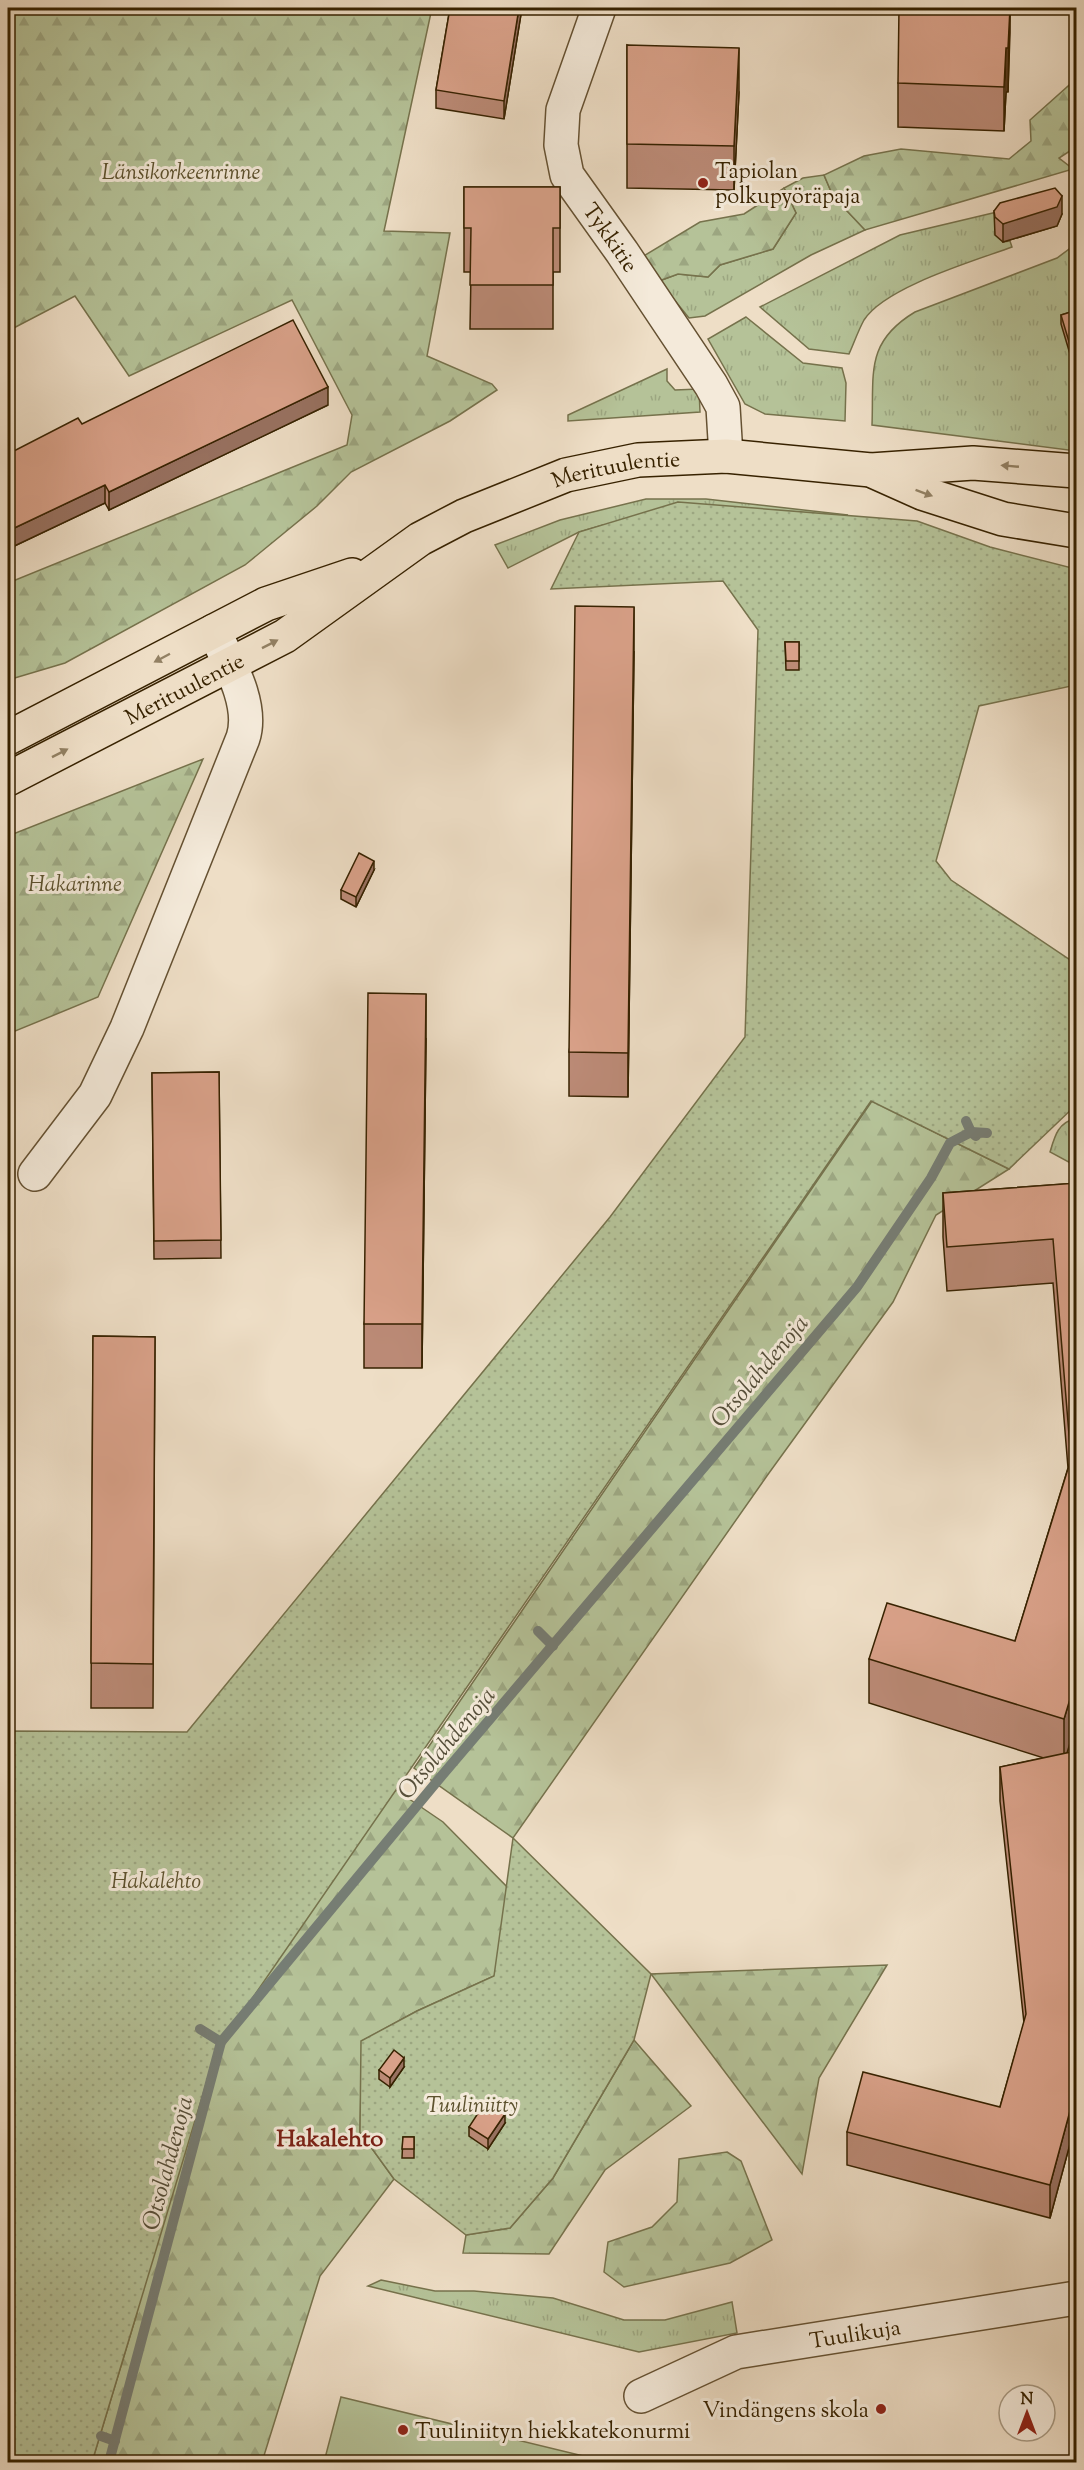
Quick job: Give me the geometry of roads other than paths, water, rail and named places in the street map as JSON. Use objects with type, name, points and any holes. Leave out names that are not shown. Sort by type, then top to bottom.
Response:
[{"type":"main road","name":"Merituulentie","points":[[8,779],[285,636],[420,539],[464,516],[566,475],[638,460],[726,456],[871,470],[973,463],[1077,471]]},
{"type":"main road","name":"Merituulentie","points":[[871,470],[922,493],[1003,519],[1077,531]]},
{"type":"main road","name":"Merituulentie","points":[[8,738],[266,604],[383,565]]},
{"type":"street","name":"Tykkitie","points":[[599,8],[563,110],[561,145],[567,175],[622,252],[711,385],[723,407],[726,456]]},
{"type":"street","points":[[35,1174],[95,1095],[127,1028],[247,726],[246,713],[230,665],[214,631]]},
{"type":"street","name":"Tuulikuja","points":[[641,2396],[736,2352],[1077,2298]]},
{"type":"waterway","name":"Otsolahdenoja","points":[[966,1121],[971,1132],[976,1136]]},
{"type":"waterway","name":"Otsolahdenoja","points":[[109,2462],[221,2042],[439,1779],[857,1287],[931,1178],[950,1143],[971,1132],[987,1133]]},
{"type":"waterway","points":[[538,1631],[553,1646]]},
{"type":"waterway","points":[[200,2029],[221,2042]]},
{"type":"waterway","points":[[101,2436],[115,2441]]},
{"type":"place","name":"Tapiolan polkupyöräpaja","points":[[703,183]]},
{"type":"place","name":"Vindängens skola","points":[[881,2409]]},
{"type":"place","name":"Tuuliniityn hiekkatekonurmi","points":[[403,2430]]},
{"type":"district","name":"Hakalehto","points":[[330,2138]]},
{"type":"park label","name":"Länsikorkeenrinne","points":[[181,171]]},
{"type":"park label","name":"Hakarinne","points":[[75,883]]},
{"type":"park label","name":"Tuuliniitty","points":[[472,2104]]}]
